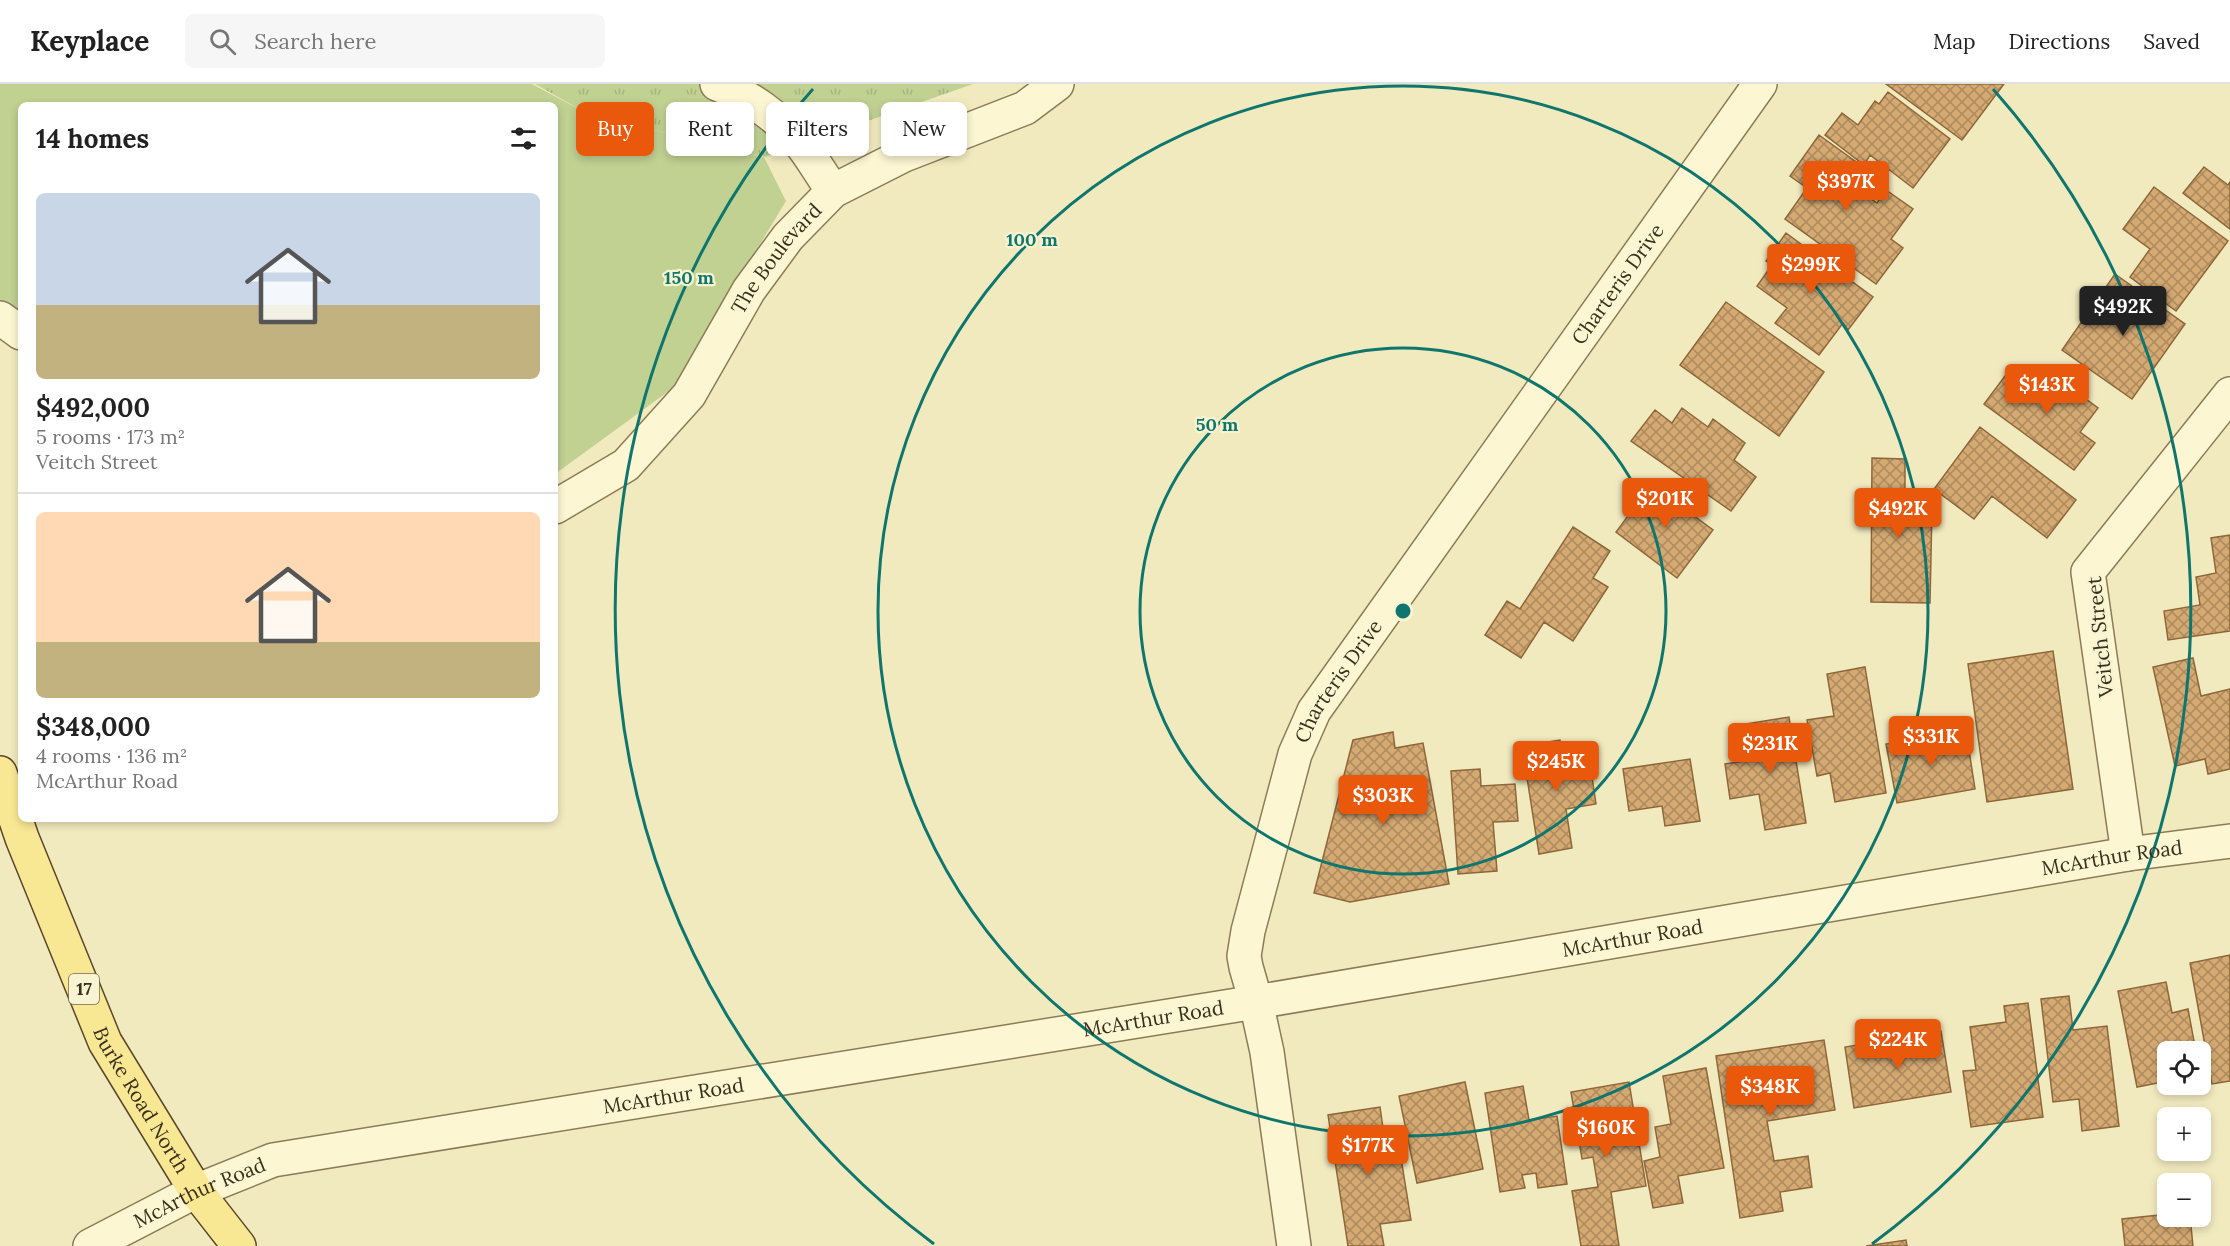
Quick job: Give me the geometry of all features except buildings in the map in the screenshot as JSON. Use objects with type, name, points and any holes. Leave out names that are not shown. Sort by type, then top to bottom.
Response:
[{"type":"main road","name":"Burke Road North","points":[[0,773],[22,838],[105,1042],[196,1191],[239,1246]]},
{"type":"street","points":[[717,84],[733,90],[771,116],[800,143],[833,191]]},
{"type":"street","name":"The Boulevard","points":[[558,505],[626,465],[689,395],[749,290],[788,237],[833,191],[904,154],[1025,108],[1057,84]]},
{"type":"street","name":"Charteris Drive","points":[[1294,1246],[1267,1052],[1244,956],[1248,930],[1295,754],[1314,711],[1760,84]]},
{"type":"street","name":"Veitch Street","points":[[2128,854],[2088,572],[2230,394]]},
{"type":"street","name":"McArthur Road","points":[[90,1246],[196,1191],[273,1160],[1256,1002],[2128,854],[2230,841]]},
{"type":"green space","points":[[0,84],[532,84],[576,108],[576,156],[654,156],[654,130],[666,133],[666,156],[754,155],[764,157],[786,201],[673,388],[558,472],[558,102],[18,102],[18,310],[0,300]]},
{"type":"green space","points":[[535,84],[973,84],[922,102],[881,102],[881,116],[869,120],[869,102],[766,102],[766,156],[768,156],[765,157],[754,154],[754,102],[666,102],[666,133],[654,130],[654,102],[576,102],[576,107]]}]
